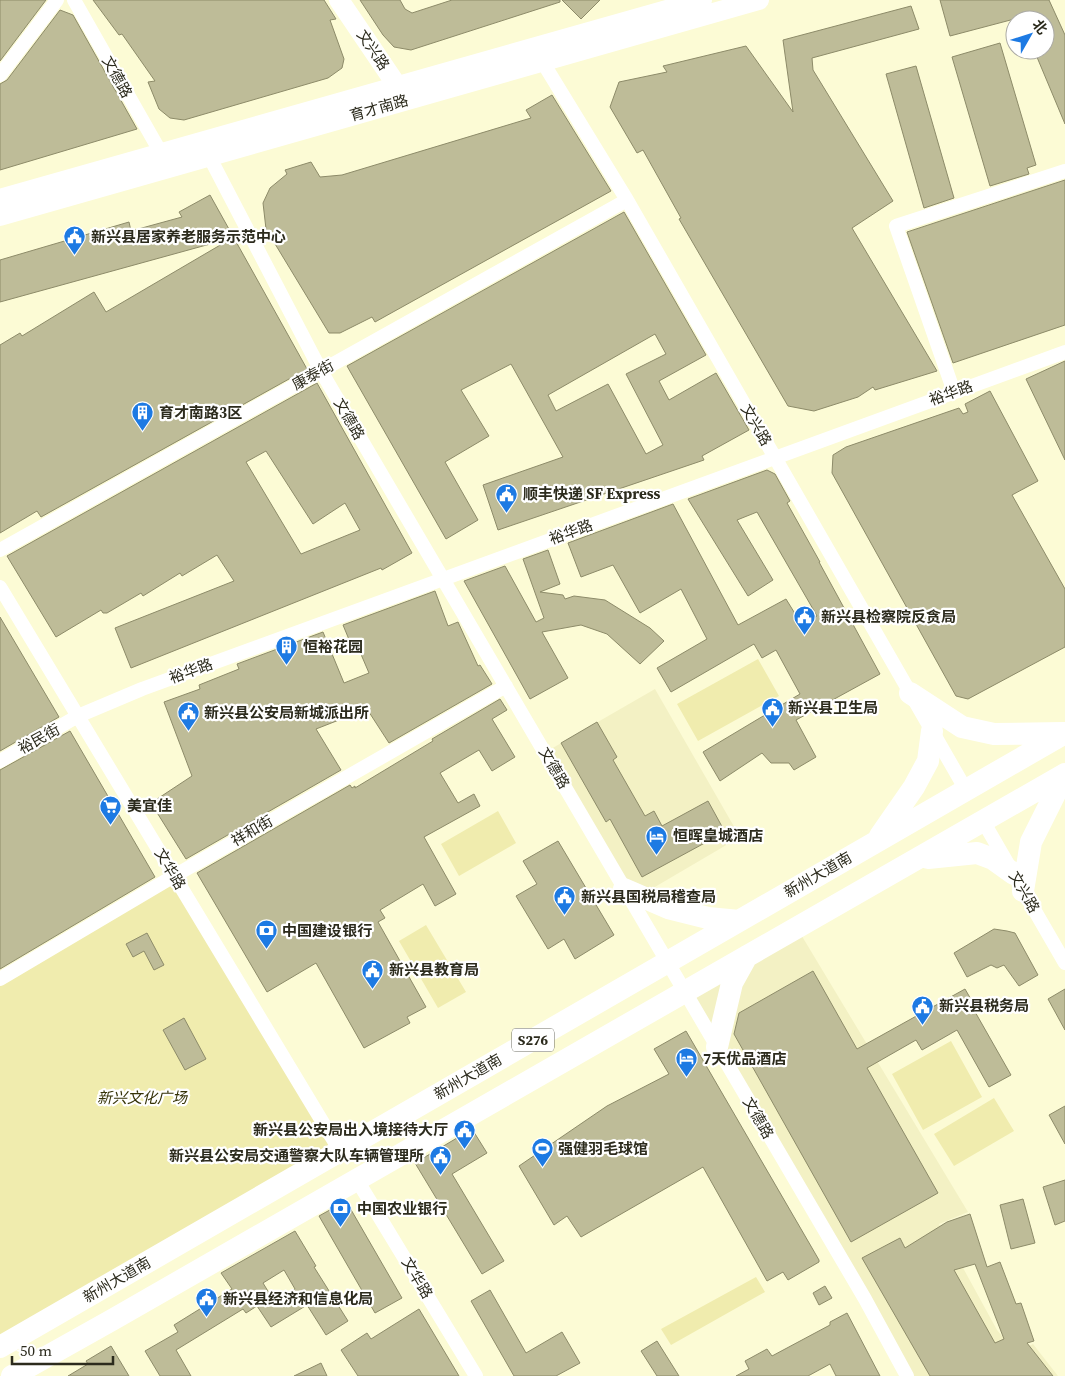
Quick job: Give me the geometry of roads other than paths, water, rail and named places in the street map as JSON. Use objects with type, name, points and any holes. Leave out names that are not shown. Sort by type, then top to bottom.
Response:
[{"type":"main road","points":[[910,693],[962,727],[994,734],[1065,733]]},
{"type":"main road","points":[[874,843],[914,787],[928,761],[932,731]]},
{"type":"main road","name":"新州大道南","points":[[0,1347],[1065,733]]},
{"type":"main road","points":[[917,859],[977,853],[993,859],[1019,882],[1031,842],[1065,774]]},
{"type":"main road","name":"S276","points":[[12,1376],[1065,774]]},
{"type":"main road","points":[[624,889],[668,908],[708,918],[739,921]]},
{"type":"main road","points":[[717,1047],[732,982],[747,956]]},
{"type":"street","points":[[0,75],[57,0]]},
{"type":"street","name":"文德路","points":[[74,0],[161,153]]},
{"type":"street","name":"文兴路","points":[[339,0],[402,93]]},
{"type":"street","name":"育才南路","points":[[0,216],[209,156],[402,93],[702,0]]},
{"type":"street","name":"育才南路","points":[[0,199],[161,153],[402,93],[542,61],[759,0]]},
{"type":"street","name":"文兴路","points":[[542,61],[627,200],[966,790]]},
{"type":"street","name":"文德路","points":[[209,156],[321,371],[865,1299],[907,1376]]},
{"type":"street","points":[[954,392],[896,226],[1065,171]]},
{"type":"street","name":"康泰街","points":[[0,550],[627,200]]},
{"type":"street","name":"裕华路","points":[[78,716],[151,686],[1065,352]]},
{"type":"street","name":"文华路","points":[[0,586],[340,1151]]},
{"type":"street","name":"祥和街","points":[[0,979],[174,876],[506,686]]},
{"type":"street","name":"裕民街","points":[[0,761],[78,716]]},
{"type":"street","name":"文兴路","points":[[983,821],[1065,963]]},
{"type":"street","name":"文华路","points":[[357,1180],[476,1376]]},
{"type":"place","name":"新兴县居家养老服务示范中心","points":[[75,256]]},
{"type":"place","name":"育才南路3区","points":[[143,432]]},
{"type":"place","name":"顺丰快递 SF Express","points":[[507,513]]},
{"type":"place","name":"新兴县检察院反贪局","points":[[805,636]]},
{"type":"place","name":"恒裕花园","points":[[287,666]]},
{"type":"place","name":"新兴县卫生局","points":[[772,727]]},
{"type":"place","name":"新兴县公安局新城派出所","points":[[188,732]]},
{"type":"place","name":"美宜佳","points":[[111,825]]},
{"type":"place","name":"恒晖皇城酒店","points":[[657,855]]},
{"type":"place","name":"新兴县国税局稽查局","points":[[565,916]]},
{"type":"place","name":"中国建设银行","points":[[266,950]]},
{"type":"place","name":"新兴县教育局","points":[[373,989]]},
{"type":"place","name":"新兴县税务局","points":[[923,1025]]},
{"type":"place","name":"7天优品酒店","points":[[687,1078]]},
{"type":"place","name":"新兴县公安局出入境接待大厅","points":[[464,1149]]},
{"type":"place","name":"强健羽毛球馆","points":[[542,1168]]},
{"type":"place","name":"新兴县公安局交通警察大队车辆管理所","points":[[440,1175]]},
{"type":"place","name":"中国农业银行","points":[[341,1228]]},
{"type":"place","name":"新兴县经济和信息化局","points":[[207,1318]]},
{"type":"park label","name":"新兴文化广场","points":[[142,1098]]}]
